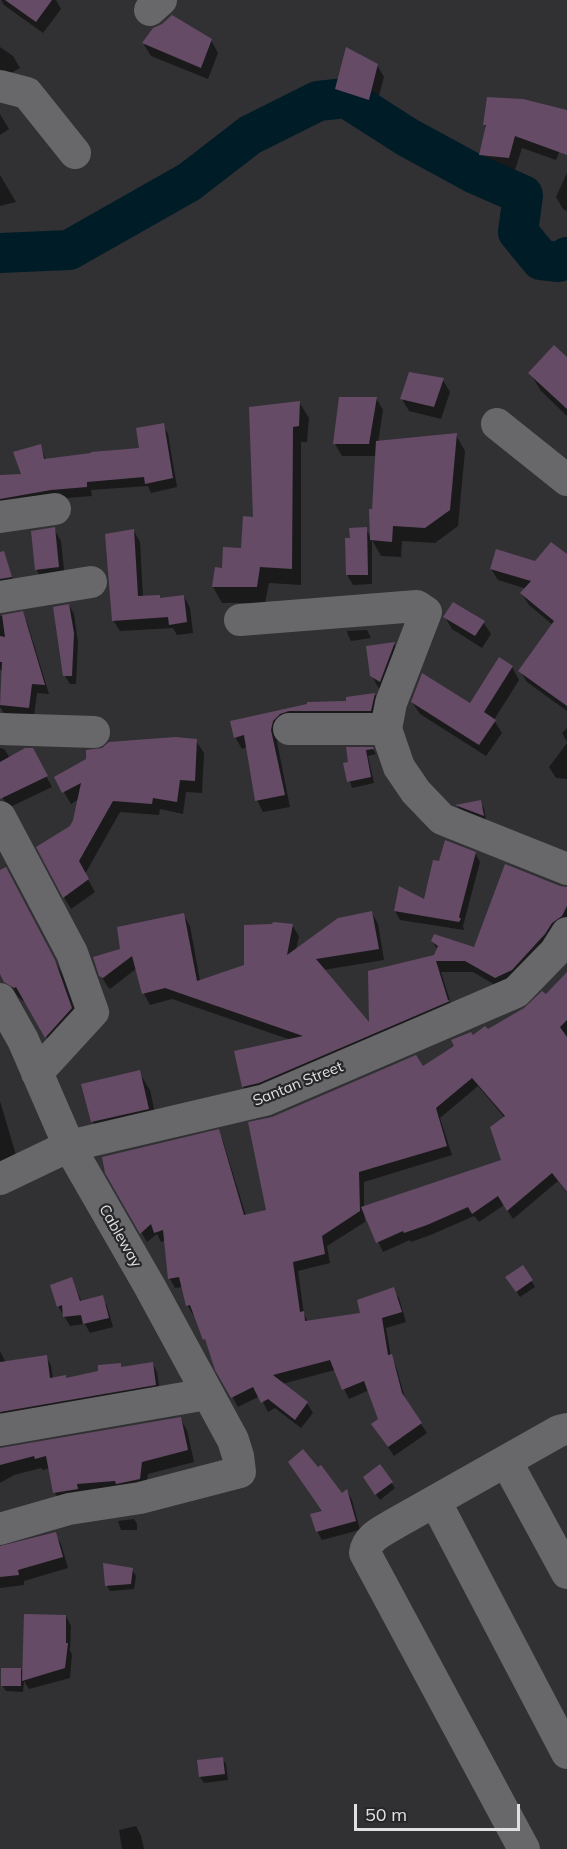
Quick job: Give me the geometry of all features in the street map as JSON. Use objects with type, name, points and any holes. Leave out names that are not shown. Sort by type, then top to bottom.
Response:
[{"type":"street","points":[[0,86],[27,93],[75,153]]},
{"type":"street","points":[[497,424],[567,480]]},
{"type":"street","points":[[0,517],[55,508]]},
{"type":"street","points":[[0,597],[91,582]]},
{"type":"street","points":[[240,620],[417,606],[426,612],[391,703],[386,729],[399,767],[416,792],[442,819],[567,869]]},
{"type":"street","points":[[0,729],[94,732]]},
{"type":"street","points":[[289,729],[386,729]]},
{"type":"street","points":[[0,818],[72,953],[93,1012],[37,1073]]},
{"type":"street","name":"Santan Street","points":[[0,1179],[69,1146],[265,1100],[516,992],[555,952],[567,933]]},
{"type":"street","name":"Cableway","points":[[0,999],[24,1040],[69,1146],[150,1287],[233,1440],[240,1472],[140,1498],[69,1509],[0,1529]]},
{"type":"street","points":[[0,1430],[207,1394]]},
{"type":"street","points":[[524,1849],[366,1552],[366,1546],[372,1538],[435,1501],[559,1431],[567,1429]]},
{"type":"street","points":[[506,1461],[567,1573]]},
{"type":"street","points":[[435,1501],[567,1753]]},
{"type":"building","points":[[5,0],[52,0],[36,22]]},
{"type":"building","points":[[172,15],[212,39],[201,68],[142,43],[153,28]]},
{"type":"building","points":[[346,47],[378,64],[369,100],[335,89]]},
{"type":"building","points":[[487,97],[523,99],[567,110],[567,155],[515,136],[509,158],[479,155],[486,125],[483,125]]},
{"type":"building","points":[[554,345],[567,357],[567,409],[528,373]]},
{"type":"building","points":[[409,372],[444,378],[434,407],[400,399]]},
{"type":"building","points":[[339,397],[377,397],[369,444],[333,444]]},
{"type":"building","points":[[300,401],[299,426],[293,427],[292,569],[260,567],[257,587],[212,587],[215,567],[222,568],[223,547],[241,548],[243,516],[253,517],[249,407]]},
{"type":"building","points":[[164,423],[173,478],[145,484],[144,477],[87,482],[87,487],[51,490],[0,499],[0,475],[21,474],[13,452],[41,444],[44,459],[139,448],[136,428]]},
{"type":"building","points":[[457,433],[450,510],[425,528],[393,526],[392,542],[370,540],[369,509],[372,509],[376,441]]},
{"type":"building","points":[[55,527],[59,567],[35,570],[31,531]]},
{"type":"building","points":[[367,527],[368,575],[346,575],[345,538],[350,538],[349,528]]},
{"type":"building","points":[[134,529],[138,596],[160,595],[160,598],[184,595],[187,622],[169,625],[168,617],[112,621],[105,534]]},
{"type":"building","points":[[551,542],[567,554],[567,706],[518,671],[554,621],[520,593],[531,581],[490,569],[496,549],[535,561]]},
{"type":"building","points":[[4,551],[12,577],[0,579],[0,552]]},
{"type":"building","points":[[453,602],[485,621],[475,636],[443,617]]},
{"type":"building","points":[[69,604],[74,633],[72,676],[63,676],[53,607]]},
{"type":"building","points":[[23,611],[45,685],[32,684],[29,708],[0,705],[2,662],[0,662],[0,636],[5,637],[2,615]]},
{"type":"building","points":[[395,642],[380,682],[370,676],[366,646]]},
{"type":"building","points":[[499,657],[513,666],[484,712],[496,720],[479,745],[411,702],[422,673],[470,703]]},
{"type":"building","points":[[375,693],[371,711],[289,711],[280,714],[273,721],[271,730],[285,795],[255,801],[244,735],[234,738],[230,721],[307,704],[307,702],[346,701],[346,697]]},
{"type":"building","points":[[175,737],[197,739],[195,781],[180,780],[177,802],[153,798],[152,804],[113,801],[79,861],[89,879],[63,898],[36,847],[70,826],[81,783],[62,793],[54,777],[86,759],[86,750],[102,748],[109,742]]},
{"type":"building","points":[[346,747],[373,747],[374,749],[366,750],[371,777],[347,782],[343,763],[348,762]]},
{"type":"building","points":[[25,748],[33,748],[48,776],[0,799],[0,762]]},
{"type":"building","points":[[481,800],[484,816],[455,805]]},
{"type":"building","points":[[445,840],[476,852],[459,922],[394,911],[399,886],[424,899],[433,860],[439,861]]},
{"type":"building","points":[[505,864],[567,887],[567,906],[562,916],[552,923],[512,970],[495,978],[465,961],[436,961],[450,1001],[259,1083],[242,1087],[234,1051],[303,1036],[165,988],[142,994],[132,956],[103,978],[99,976],[93,957],[120,949],[117,927],[184,913],[197,981],[244,965],[244,925],[272,924],[273,922],[293,924],[287,955],[338,918],[372,911],[379,949],[316,959],[369,1022],[368,971],[434,955],[438,946],[431,941],[434,934],[474,947]]},
{"type":"building","points":[[6,867],[55,960],[72,1008],[45,1038],[16,987],[4,982],[0,974],[0,870]]},
{"type":"building","points":[[567,972],[567,1020],[560,1027],[567,1037],[567,1192],[552,1173],[507,1211],[498,1196],[472,1214],[468,1207],[427,1225],[404,1233],[403,1231],[376,1243],[361,1207],[501,1160],[490,1127],[505,1116],[472,1078],[436,1108],[447,1146],[359,1172],[360,1211],[322,1236],[325,1254],[293,1262],[300,1312],[304,1311],[305,1321],[360,1313],[357,1300],[394,1287],[402,1312],[382,1318],[388,1355],[392,1354],[402,1393],[422,1423],[388,1447],[371,1424],[378,1419],[364,1381],[342,1390],[330,1360],[273,1375],[308,1402],[295,1420],[268,1399],[261,1403],[253,1387],[231,1398],[215,1370],[190,1305],[186,1306],[179,1277],[168,1279],[163,1230],[154,1233],[151,1224],[140,1234],[105,1173],[102,1157],[219,1129],[244,1215],[266,1210],[248,1122],[272,1117],[416,1055],[423,1066],[454,1046],[451,1040],[471,1032],[473,1035],[485,1026],[488,1029],[524,1008],[542,991],[546,994]]},
{"type":"building","points":[[140,1070],[149,1109],[91,1122],[81,1084]]},
{"type":"building","points":[[523,1265],[533,1280],[516,1292],[505,1277]]},
{"type":"building","points":[[72,1277],[80,1301],[103,1295],[109,1318],[83,1324],[81,1315],[63,1317],[62,1305],[57,1307],[50,1285]]},
{"type":"building","points":[[47,1355],[50,1378],[66,1375],[66,1378],[98,1371],[98,1365],[121,1363],[121,1367],[153,1362],[156,1385],[0,1412],[0,1362]]},
{"type":"building","points":[[181,1417],[188,1450],[142,1462],[140,1479],[116,1484],[115,1481],[77,1484],[78,1489],[53,1493],[46,1456],[35,1459],[34,1456],[0,1465],[0,1448]]},
{"type":"building","points":[[303,1449],[318,1467],[321,1465],[342,1493],[347,1489],[356,1521],[316,1532],[310,1514],[322,1511],[288,1462]]},
{"type":"building","points":[[380,1464],[393,1482],[375,1495],[363,1477]]},
{"type":"building","points":[[56,1532],[63,1557],[18,1570],[19,1575],[0,1577],[0,1546]]},
{"type":"building","points":[[103,1563],[133,1568],[131,1584],[105,1586]]},
{"type":"building","points":[[24,1614],[66,1615],[66,1643],[68,1643],[65,1668],[22,1681]]},
{"type":"building","points":[[1,1668],[21,1668],[21,1686],[1,1686]]},
{"type":"building","points":[[223,1757],[225,1774],[199,1777],[197,1760]]},
{"type":"waterway","points":[[0,253],[69,250],[189,182],[250,135],[318,101],[346,98],[407,137],[475,174],[523,195],[518,232],[541,260],[559,262],[567,257]]}]
